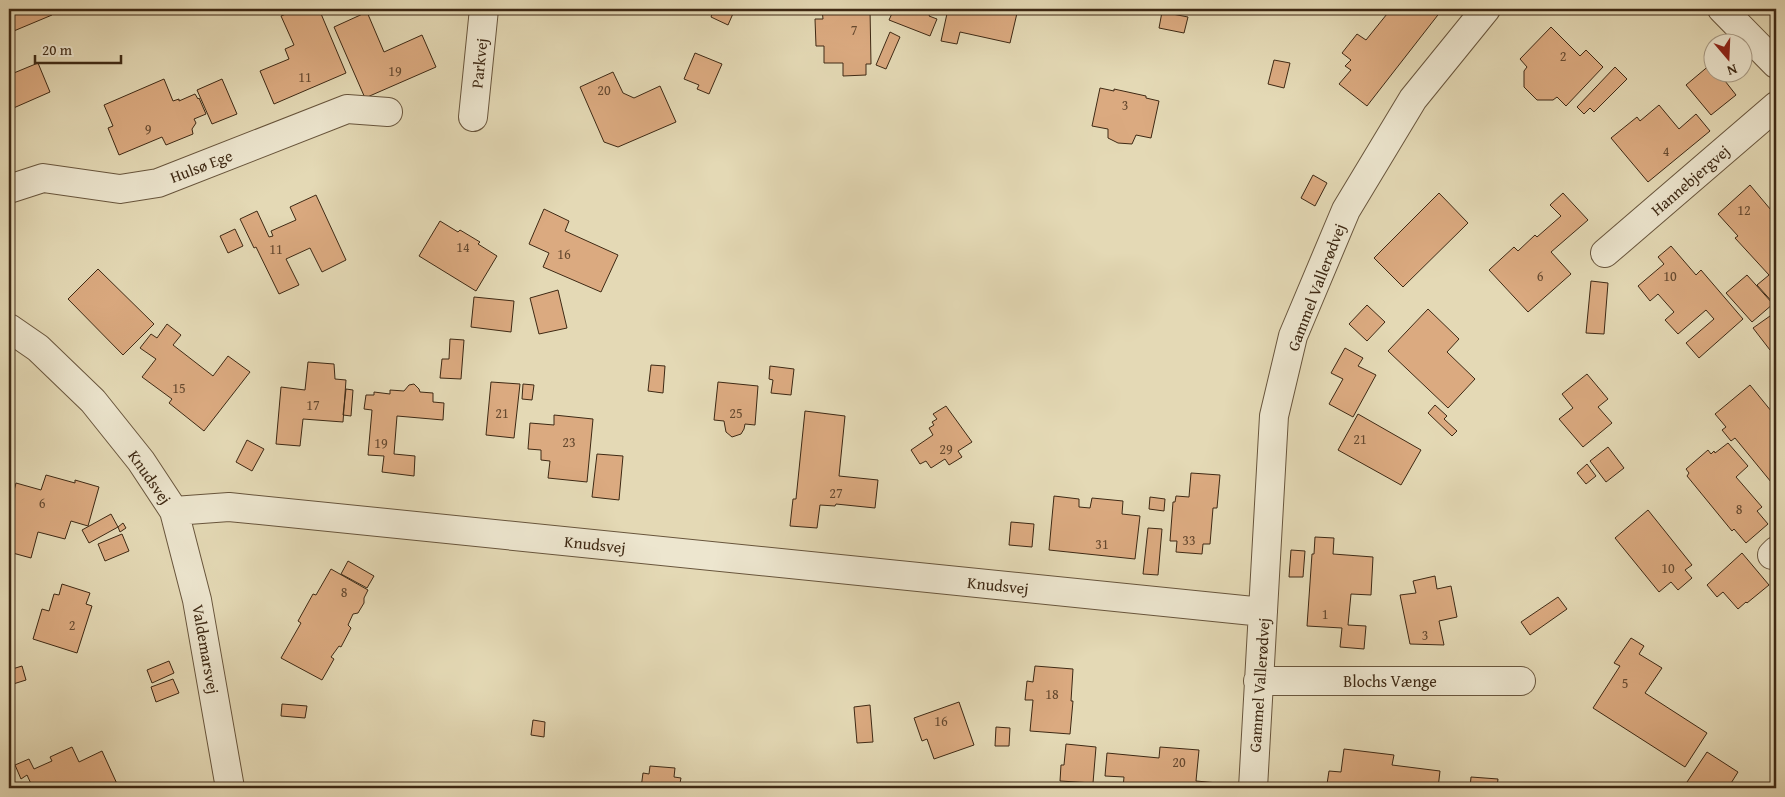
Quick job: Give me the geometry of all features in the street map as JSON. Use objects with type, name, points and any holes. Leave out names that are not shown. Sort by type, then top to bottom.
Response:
[{"type":"street","name":"Parkvej","points":[[473,117],[484,9]]},
{"type":"street","name":"Gammel Vallerødvej","points":[[1253,788],[1274,416],[1294,336],[1346,210],[1413,99],[1486,9]]},
{"type":"street","points":[[1722,9],[1776,64]]},
{"type":"street","name":"Hannebjergvej","points":[[1605,253],[1776,106]]},
{"type":"street","name":"Hulsø Ege","points":[[9,189],[43,178],[120,189],[158,183],[348,109],[388,112]]},
{"type":"street","name":"Knudsvej","points":[[9,328],[38,348],[93,401],[141,461],[174,511],[229,508],[1264,612]]},
{"type":"street","name":"Valdemarsvej","points":[[174,511],[197,600],[230,788]]},
{"type":"street","name":"Blochs Vænge","points":[[1258,681],[1521,681]]},
{"type":"building","points":[[9,9],[49,9],[52,15],[9,33]]},
{"type":"building","points":[[298,9],[319,9],[346,73],[274,104],[260,71],[289,59],[285,49],[294,45],[281,16]]},
{"type":"building","points":[[714,9],[735,9],[728,25],[711,17]]},
{"type":"building","points":[[822,9],[870,9],[871,64],[866,64],[866,75],[843,76],[843,63],[824,63],[824,46],[816,46],[815,19],[823,19]]},
{"type":"building","points":[[894,9],[932,9],[929,16],[937,19],[930,36],[889,20]]},
{"type":"building","points":[[948,9],[1018,9],[1010,43],[960,32],[957,44],[941,41]]},
{"type":"building","points":[[1391,9],[1437,9],[1441,11],[1367,106],[1339,84],[1351,70],[1345,66],[1351,60],[1342,53],[1357,34],[1366,40]]},
{"type":"building","points":[[367,12],[384,52],[422,35],[436,67],[365,98],[334,27]]},
{"type":"building","points":[[1162,12],[1188,17],[1184,33],[1159,28]]},
{"type":"building","points":[[1551,27],[1580,56],[1586,50],[1603,67],[1566,106],[1557,97],[1553,100],[1537,100],[1524,87],[1524,71],[1527,67],[1520,59]]},
{"type":"building","points":[[890,32],[900,37],[886,69],[876,65]]},
{"type":"building","points":[[695,53],[722,64],[709,94],[697,89],[699,85],[684,79]]},
{"type":"building","points":[[1274,60],[1290,63],[1284,88],[1268,84]]},
{"type":"building","points":[[38,63],[50,92],[9,110],[9,75]]},
{"type":"building","points":[[1615,67],[1627,79],[1594,112],[1590,108],[1584,114],[1577,107]]},
{"type":"building","points":[[613,72],[623,93],[634,98],[660,86],[676,122],[618,147],[604,142],[580,87]]},
{"type":"building","points":[[1702,72],[1702,82],[1726,82],[1736,95],[1711,115],[1686,85]]},
{"type":"building","points":[[164,79],[173,101],[179,99],[179,101],[195,94],[199,98],[206,114],[194,119],[196,123],[192,129],[193,134],[166,145],[162,137],[119,155],[108,128],[113,126],[104,105]]},
{"type":"building","points":[[222,79],[237,114],[212,124],[197,90]]},
{"type":"building","points":[[1100,88],[1146,96],[1146,98],[1159,101],[1151,138],[1136,135],[1132,144],[1118,143],[1108,138],[1108,129],[1092,126]]},
{"type":"building","points":[[1659,105],[1679,129],[1696,114],[1710,131],[1648,182],[1611,138],[1637,117],[1640,121]]},
{"type":"building","points":[[1313,175],[1327,183],[1315,206],[1301,198]]},
{"type":"building","points":[[1750,185],[1776,216],[1775,305],[1757,285],[1769,275],[1735,238],[1738,236],[1718,214]]},
{"type":"building","points":[[1439,193],[1468,223],[1403,287],[1374,258]]},
{"type":"building","points":[[1563,193],[1588,220],[1551,252],[1571,274],[1528,312],[1489,270],[1514,247],[1518,251],[1535,235],[1537,237],[1561,216],[1550,205]]},
{"type":"building","points":[[316,195],[346,260],[322,272],[310,248],[286,259],[299,285],[279,294],[240,219],[257,211],[269,237],[273,236],[271,231],[296,220],[290,207]]},
{"type":"building","points":[[544,209],[569,221],[565,231],[618,255],[601,292],[543,267],[549,253],[529,244]]},
{"type":"building","points":[[440,221],[480,242],[478,244],[497,256],[476,291],[419,256]]},
{"type":"building","points":[[235,229],[243,246],[228,253],[220,236]]},
{"type":"building","points":[[1671,246],[1696,275],[1701,270],[1743,319],[1699,358],[1686,343],[1714,319],[1706,310],[1678,334],[1665,320],[1674,312],[1658,294],[1650,301],[1638,286],[1664,264],[1658,257]]},
{"type":"building","points":[[98,269],[154,324],[123,355],[68,299]]},
{"type":"building","points":[[1747,275],[1773,304],[1752,322],[1726,293]]},
{"type":"building","points":[[1591,281],[1608,283],[1604,334],[1586,333]]},
{"type":"building","points":[[558,290],[567,328],[539,334],[530,298]]},
{"type":"building","points":[[474,297],[514,301],[511,332],[471,327]]},
{"type":"building","points":[[1367,305],[1385,322],[1367,341],[1349,324]]},
{"type":"building","points":[[1428,309],[1459,339],[1447,352],[1475,379],[1448,408],[1388,351]]},
{"type":"building","points":[[1770,316],[1776,324],[1776,345],[1770,350],[1753,328]]},
{"type":"building","points":[[167,324],[181,335],[173,345],[213,376],[228,356],[250,372],[204,431],[169,403],[172,399],[142,377],[156,359],[140,348],[151,334],[157,338]]},
{"type":"building","points":[[450,339],[464,340],[461,379],[440,378],[442,359],[449,359]]},
{"type":"building","points":[[1345,348],[1363,358],[1358,366],[1376,375],[1353,417],[1329,404],[1343,379],[1331,373]]},
{"type":"building","points":[[308,362],[334,364],[335,379],[346,380],[343,422],[303,419],[300,446],[276,444],[281,387],[305,390]]},
{"type":"building","points":[[651,365],[665,366],[663,393],[648,391]]},
{"type":"building","points":[[770,366],[794,369],[791,395],[771,393],[773,380],[769,379]]},
{"type":"building","points":[[1587,374],[1608,399],[1598,407],[1612,423],[1583,447],[1559,419],[1573,408],[1562,394]]},
{"type":"building","points":[[491,382],[520,384],[514,438],[486,435]]},
{"type":"building","points":[[718,382],[758,386],[755,425],[745,424],[741,434],[732,437],[726,432],[724,421],[714,420]]},
{"type":"building","points":[[414,384],[420,392],[433,393],[433,402],[444,403],[443,420],[397,416],[394,454],[415,456],[414,476],[382,472],[384,456],[368,455],[372,410],[364,409],[366,395],[374,395],[374,392],[390,394],[390,390],[404,391],[409,385]]},
{"type":"building","points":[[523,384],[534,385],[532,400],[522,399]]},
{"type":"building","points":[[1750,385],[1776,417],[1776,488],[1735,438],[1731,441],[1722,430],[1726,427],[1715,414]]},
{"type":"building","points":[[346,389],[353,390],[351,416],[343,415]]},
{"type":"building","points":[[1435,405],[1447,416],[1444,419],[1457,431],[1452,436],[1428,413]]},
{"type":"building","points":[[946,406],[972,442],[958,451],[962,457],[949,465],[945,459],[931,468],[926,461],[920,464],[911,450],[933,435],[929,428],[934,425],[932,422],[937,419],[933,414]]},
{"type":"building","points":[[805,411],[845,416],[839,476],[878,480],[875,508],[836,504],[835,506],[820,505],[817,528],[790,526],[793,499],[796,499]]},
{"type":"building","points":[[1358,414],[1421,450],[1401,485],[1338,450]]},
{"type":"building","points":[[554,415],[593,419],[587,482],[548,478],[550,461],[541,460],[541,450],[528,449],[530,423],[554,425]]},
{"type":"building","points":[[247,440],[264,449],[252,471],[236,462]]},
{"type":"building","points":[[1728,443],[1748,466],[1736,477],[1762,507],[1757,511],[1768,524],[1746,543],[1734,529],[1732,531],[1687,476],[1689,473],[1686,469],[1708,450],[1711,454],[1714,451],[1715,453]]},
{"type":"building","points":[[1608,447],[1624,468],[1606,482],[1590,461]]},
{"type":"building","points":[[597,454],[623,456],[619,500],[592,497]]},
{"type":"building","points":[[1587,464],[1596,476],[1586,484],[1577,473]]},
{"type":"building","points":[[1191,473],[1220,475],[1217,508],[1213,508],[1210,544],[1203,544],[1202,554],[1176,552],[1177,541],[1170,541],[1173,502],[1175,502],[1176,496],[1189,497]]},
{"type":"building","points":[[46,475],[75,483],[75,480],[99,487],[88,526],[71,521],[65,539],[38,532],[31,558],[9,552],[9,510],[16,483],[41,490]]},
{"type":"building","points":[[1054,496],[1079,499],[1079,507],[1090,508],[1092,498],[1123,501],[1122,514],[1140,516],[1135,559],[1049,550]]},
{"type":"building","points":[[1150,497],[1165,499],[1164,511],[1149,509]]},
{"type":"building","points":[[1648,510],[1692,565],[1685,570],[1692,578],[1678,590],[1671,582],[1659,592],[1615,538]]},
{"type":"building","points":[[111,514],[118,527],[89,543],[82,530]]},
{"type":"building","points":[[1011,522],[1034,524],[1032,547],[1009,545]]},
{"type":"building","points":[[123,523],[126,528],[120,532],[118,527]]},
{"type":"building","points":[[1148,528],[1162,529],[1158,575],[1143,574]]},
{"type":"building","points":[[122,534],[129,551],[105,561],[98,544]]},
{"type":"building","points":[[1315,537],[1334,538],[1333,554],[1373,557],[1371,595],[1351,594],[1348,625],[1366,626],[1364,649],[1340,647],[1342,628],[1307,626]]},
{"type":"building","points":[[1291,550],[1305,551],[1303,577],[1289,577]]},
{"type":"building","points":[[1742,553],[1769,585],[1738,609],[1723,592],[1717,597],[1707,585]]},
{"type":"building","points":[[348,561],[374,576],[367,588],[341,574]]},
{"type":"building","points":[[331,569],[368,590],[364,603],[358,613],[353,614],[348,625],[351,628],[341,647],[339,646],[331,657],[334,659],[322,680],[281,658],[301,623],[298,621],[313,594],[316,595]]},
{"type":"building","points":[[1435,576],[1437,589],[1451,586],[1457,617],[1439,621],[1444,645],[1410,644],[1400,595],[1416,593],[1413,581]]},
{"type":"building","points":[[62,584],[90,593],[86,604],[92,606],[77,653],[33,639],[42,609],[49,611],[54,594],[59,595]]},
{"type":"building","points":[[1558,597],[1567,609],[1530,635],[1521,622]]},
{"type":"building","points":[[1631,638],[1644,646],[1639,654],[1662,668],[1645,693],[1707,733],[1685,767],[1593,708],[1620,666],[1614,663]]},
{"type":"building","points":[[169,661],[174,673],[152,683],[147,670]]},
{"type":"building","points":[[22,666],[26,680],[10,685],[11,689],[9,689],[9,670]]},
{"type":"building","points":[[1035,666],[1073,669],[1070,734],[1030,731],[1033,700],[1025,700],[1027,681],[1033,682]]},
{"type":"building","points":[[173,679],[179,693],[156,702],[151,687]]},
{"type":"building","points":[[959,702],[974,745],[934,759],[927,739],[922,741],[914,718]]},
{"type":"building","points":[[282,704],[307,706],[305,718],[281,716]]},
{"type":"building","points":[[870,705],[873,742],[857,743],[854,707]]},
{"type":"building","points":[[533,720],[545,722],[544,737],[531,735]]},
{"type":"building","points":[[996,727],[1010,728],[1009,746],[995,746]]},
{"type":"building","points":[[1066,744],[1096,747],[1093,783],[1060,781],[1061,765],[1064,765]]},
{"type":"building","points":[[72,747],[79,762],[102,751],[118,786],[112,788],[63,788],[62,786],[57,788],[33,788],[27,775],[21,779],[15,765],[29,759],[34,769],[52,761],[50,757]]},
{"type":"building","points":[[1160,747],[1199,750],[1196,781],[1218,783],[1218,788],[1123,788],[1124,777],[1105,776],[1107,753],[1159,758]]},
{"type":"building","points":[[1344,749],[1394,755],[1392,765],[1440,771],[1438,788],[1318,788],[1318,783],[1327,784],[1329,771],[1341,772]]},
{"type":"building","points":[[1707,752],[1738,772],[1728,788],[1697,788],[1687,782]]},
{"type":"building","points":[[650,766],[675,768],[674,777],[681,778],[679,788],[641,788],[643,773],[649,774]]},
{"type":"building","points":[[1471,777],[1498,779],[1497,788],[1470,788]]}]
